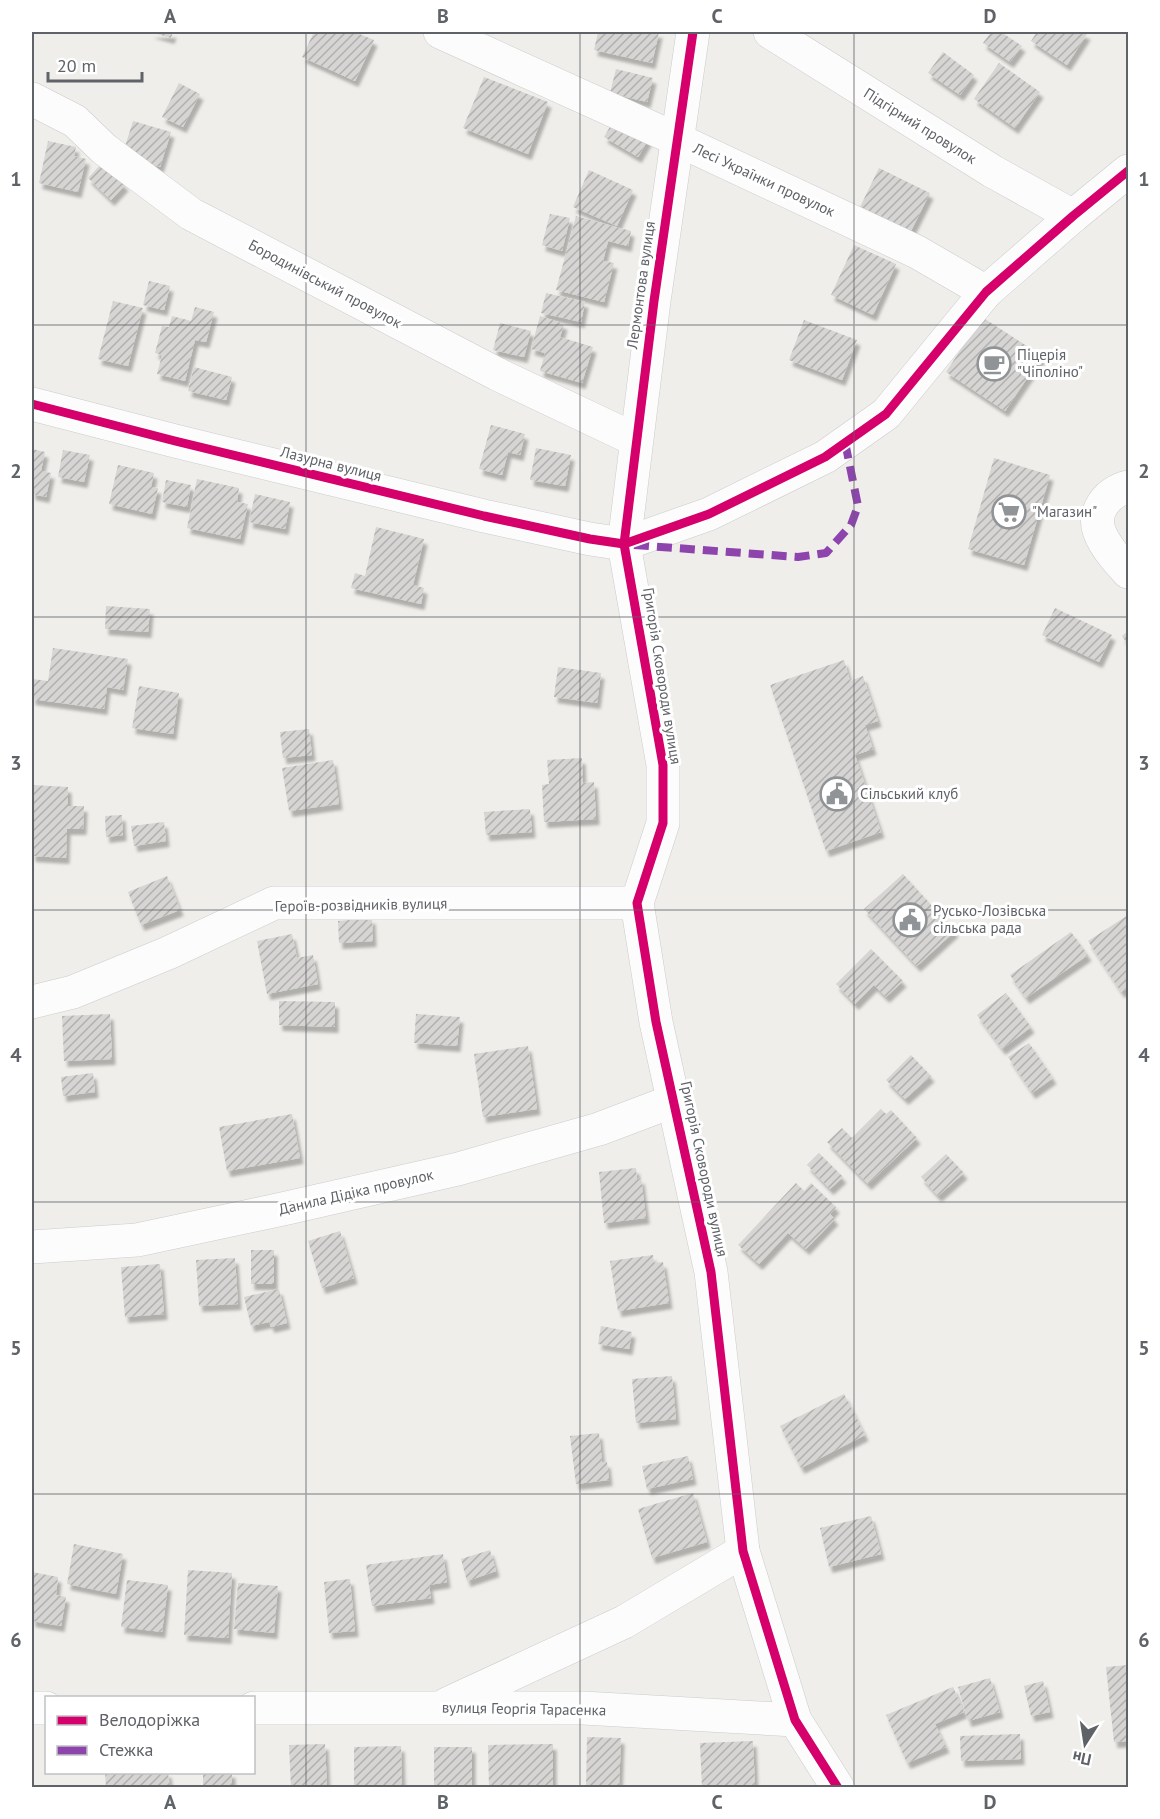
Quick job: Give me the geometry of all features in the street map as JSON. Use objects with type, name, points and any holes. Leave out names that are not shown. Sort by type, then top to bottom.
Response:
[{"type":"street","name":"Лесі Українки провулок","points":[[440,32],[918,252],[986,292]]},
{"type":"street","name":"Лермонтова вулиця","points":[[624,544],[676,139],[693,32]]},
{"type":"street","name":"Підгірний провулок","points":[[770,32],[992,171],[1073,216]]},
{"type":"street","name":"Бородинівський провулок","points":[[32,99],[75,121],[104,149],[191,214],[497,374],[636,440]]},
{"type":"street","points":[[624,544],[709,514],[825,456],[886,414],[986,292],[1128,171]]},
{"type":"street","name":"Лазурна вулиця","points":[[32,404],[484,516],[624,544]]},
{"type":"street","points":[[1128,487],[1116,490],[1104,501],[1098,516],[1099,532],[1114,556],[1128,572]]},
{"type":"street","name":"Григорія Сковороди вулиця","points":[[624,544],[663,765],[663,823],[637,903],[656,1022],[711,1272],[743,1551],[795,1720],[838,1788]]},
{"type":"street","name":"Героїв-розвідників вулиця","points":[[32,1002],[73,992],[158,957],[274,903],[637,903]]},
{"type":"street","name":"Данила Дідіка провулок","points":[[32,1247],[137,1240],[298,1205],[468,1166],[598,1129],[673,1101]]},
{"type":"street","points":[[439,1708],[624,1622],[743,1551]]},
{"type":"street","name":"вулиця Георгія Тарасенка","points":[[255,1708],[583,1708],[795,1720]]},
{"type":"building","points":[[150,32],[173,32],[171,38]]},
{"type":"building","points":[[314,32],[355,32],[374,40],[355,81],[302,57]]},
{"type":"building","points":[[598,32],[659,32],[652,63],[594,50]]},
{"type":"building","points":[[991,32],[1001,32],[1022,46],[1010,62],[983,43]]},
{"type":"building","points":[[1037,32],[1083,32],[1087,34],[1067,65],[1031,41]]},
{"type":"building","points":[[943,52],[974,75],[960,95],[928,73]]},
{"type":"building","points":[[999,63],[1040,92],[1015,128],[974,99]]},
{"type":"building","points":[[616,69],[653,78],[647,102],[610,93]]},
{"type":"building","points":[[484,77],[548,102],[528,154],[463,128]]},
{"type":"building","points":[[179,83],[200,94],[183,127],[162,117]]},
{"type":"building","points":[[615,118],[649,138],[638,157],[604,137]]},
{"type":"building","points":[[133,121],[171,132],[160,167],[122,156]]},
{"type":"building","points":[[48,141],[76,147],[74,156],[86,159],[78,192],[39,183]]},
{"type":"building","points":[[102,163],[125,185],[111,200],[88,178]]},
{"type":"building","points":[[879,168],[930,193],[911,231],[860,207]]},
{"type":"building","points":[[589,170],[633,190],[617,226],[573,207]]},
{"type":"building","points":[[550,214],[570,218],[562,251],[542,245]]},
{"type":"building","points":[[576,216],[631,231],[628,246],[608,241],[603,261],[614,263],[604,302],[556,290]]},
{"type":"building","points":[[854,245],[896,264],[873,315],[831,295]]},
{"type":"building","points":[[149,281],[170,286],[164,310],[143,305]]},
{"type":"building","points":[[546,293],[585,302],[581,322],[541,313]]},
{"type":"building","points":[[113,301],[143,308],[128,366],[98,359]]},
{"type":"building","points":[[195,307],[214,312],[206,342],[195,340],[185,381],[157,374],[162,355],[155,353],[162,326],[169,327],[172,316],[191,321]]},
{"type":"building","points":[[540,316],[564,324],[560,337],[593,347],[582,383],[540,371],[545,353],[531,349]]},
{"type":"building","name":"Піцерія \"Чіполіно\"","points":[[982,317],[1042,356],[1005,411],[946,372]]},
{"type":"building","points":[[804,320],[857,340],[842,380],[789,360]]},
{"type":"building","points":[[500,323],[531,331],[524,357],[493,350]]},
{"type":"building","points":[[194,367],[232,377],[226,400],[188,391]]},
{"type":"building","points":[[491,425],[525,434],[520,455],[508,452],[502,475],[479,469]]},
{"type":"building","points":[[536,448],[571,455],[565,486],[530,480]]},
{"type":"building","points":[[32,449],[45,452],[41,471],[51,473],[46,497],[32,494]]},
{"type":"building","points":[[63,450],[90,455],[84,482],[58,477]]},
{"type":"building","name":"\"Магазин\"","points":[[994,458],[1050,475],[1024,565],[968,549]]},
{"type":"building","points":[[118,465],[154,473],[151,487],[158,488],[152,514],[109,504]]},
{"type":"building","points":[[197,479],[239,488],[237,502],[248,504],[240,539],[187,528]]},
{"type":"building","points":[[166,480],[191,485],[187,507],[162,502]]},
{"type":"building","points":[[255,494],[290,502],[285,529],[249,522]]},
{"type":"building","points":[[376,527],[424,539],[413,585],[424,588],[421,604],[351,588],[355,573],[365,576]]},
{"type":"building","points":[[106,606],[150,609],[148,632],[105,629]]},
{"type":"building","points":[[1055,608],[1112,635],[1099,662],[1042,635]]},
{"type":"building","points":[[1128,631],[1128,645],[1122,636]]},
{"type":"building","points":[[53,648],[128,659],[123,690],[107,687],[104,709],[32,699],[33,679],[48,681]]},
{"type":"building","name":"Сільський клуб","points":[[844,660],[850,681],[863,676],[878,721],[865,725],[873,749],[855,755],[881,832],[826,851],[770,685]]},
{"type":"building","points":[[558,667],[601,673],[597,703],[554,697]]},
{"type":"building","points":[[139,686],[179,693],[173,734],[132,728]]},
{"type":"building","points":[[309,729],[312,755],[283,758],[280,732]]},
{"type":"building","points":[[582,758],[583,783],[594,782],[596,819],[544,822],[542,785],[549,784],[547,760]]},
{"type":"building","points":[[333,760],[339,804],[289,811],[282,768]]},
{"type":"building","points":[[32,785],[68,787],[68,806],[84,806],[83,829],[67,829],[66,858],[32,856]]},
{"type":"building","points":[[530,809],[532,832],[486,835],[484,812]]},
{"type":"building","points":[[122,815],[123,835],[106,837],[105,816]]},
{"type":"building","points":[[164,822],[166,841],[134,846],[131,826]]},
{"type":"building","name":"Русько-Лозівська сільська рада","points":[[903,874],[955,931],[917,966],[864,909]]},
{"type":"building","points":[[167,876],[180,910],[141,925],[128,892]]},
{"type":"building","points":[[1128,915],[1128,988],[1121,992],[1088,941]]},
{"type":"building","points":[[372,918],[373,941],[339,943],[338,921]]},
{"type":"building","points":[[1071,932],[1088,955],[1026,998],[1010,975]]},
{"type":"building","points":[[292,934],[297,958],[313,955],[318,984],[267,994],[257,941]]},
{"type":"building","points":[[871,949],[903,981],[886,997],[874,985],[855,1004],[836,984]]},
{"type":"building","points":[[1006,993],[1031,1027],[1002,1049],[977,1015]]},
{"type":"building","points":[[279,1001],[335,1002],[335,1027],[279,1025]]},
{"type":"building","points":[[110,1014],[112,1059],[64,1061],[62,1016]]},
{"type":"building","points":[[416,1014],[460,1017],[457,1046],[414,1043]]},
{"type":"building","points":[[1029,1043],[1053,1078],[1032,1093],[1008,1057]]},
{"type":"building","points":[[528,1046],[537,1109],[483,1117],[474,1054]]},
{"type":"building","points":[[911,1055],[931,1076],[905,1099],[886,1080]]},
{"type":"building","points":[[93,1073],[95,1092],[63,1096],[61,1077]]},
{"type":"building","points":[[881,1109],[886,1114],[891,1110],[917,1138],[868,1184],[827,1142],[842,1128],[852,1138]]},
{"type":"building","points":[[292,1114],[300,1158],[227,1171],[219,1127]]},
{"type":"building","points":[[819,1153],[843,1177],[830,1189],[807,1165]]},
{"type":"building","points":[[946,1154],[964,1173],[938,1196],[921,1177]]},
{"type":"building","points":[[636,1168],[637,1179],[641,1178],[646,1218],[604,1223],[599,1172]]},
{"type":"building","points":[[796,1183],[804,1191],[811,1183],[836,1207],[830,1214],[835,1219],[806,1249],[788,1233],[759,1264],[738,1245]]},
{"type":"building","points":[[340,1231],[354,1278],[322,1288],[308,1241]]},
{"type":"building","points":[[251,1250],[274,1250],[274,1284],[251,1284]]},
{"type":"building","points":[[653,1255],[654,1263],[663,1262],[669,1303],[618,1311],[610,1261]]},
{"type":"building","points":[[235,1258],[238,1304],[199,1306],[196,1260]]},
{"type":"building","points":[[160,1264],[164,1314],[125,1317],[121,1267]]},
{"type":"building","points":[[279,1289],[287,1323],[271,1327],[269,1322],[251,1326],[244,1297]]},
{"type":"building","points":[[601,1326],[632,1332],[629,1349],[598,1344]]},
{"type":"building","points":[[672,1376],[676,1419],[636,1423],[632,1379]]},
{"type":"building","points":[[844,1394],[865,1435],[801,1468],[780,1426]]},
{"type":"building","points":[[599,1433],[602,1462],[607,1462],[609,1480],[576,1484],[570,1436]]},
{"type":"building","points":[[688,1456],[693,1479],[647,1489],[642,1466]]},
{"type":"building","points":[[693,1493],[707,1542],[652,1558],[638,1509]]},
{"type":"building","points":[[871,1516],[881,1554],[829,1567],[820,1528]]},
{"type":"building","points":[[74,1544],[123,1554],[116,1594],[67,1584]]},
{"type":"building","points":[[490,1550],[496,1571],[467,1581],[461,1559]]},
{"type":"building","points":[[443,1554],[447,1582],[429,1585],[431,1598],[372,1606],[366,1565]]},
{"type":"building","points":[[188,1570],[232,1573],[228,1638],[184,1635]]},
{"type":"building","points":[[32,1572],[58,1577],[56,1595],[66,1597],[61,1626],[32,1621]]},
{"type":"building","points":[[350,1579],[355,1631],[329,1633],[324,1582]]},
{"type":"building","points":[[127,1580],[168,1585],[162,1632],[121,1627]]},
{"type":"building","points":[[238,1583],[278,1586],[274,1633],[234,1629]]},
{"type":"building","points":[[1128,1665],[1128,1741],[1114,1742],[1106,1667]]},
{"type":"building","points":[[990,1678],[1000,1712],[968,1721],[958,1687]]},
{"type":"building","points":[[1043,1681],[1050,1712],[1031,1716],[1024,1686]]},
{"type":"building","points":[[953,1687],[964,1712],[935,1724],[946,1747],[907,1763],[886,1715]]},
{"type":"building","points":[[1020,1734],[1021,1759],[961,1761],[960,1736]]},
{"type":"building","points":[[587,1737],[621,1738],[619,1788],[586,1788]]},
{"type":"building","points":[[753,1741],[755,1788],[702,1788],[700,1743]]},
{"type":"building","points":[[325,1744],[327,1788],[291,1788],[289,1745]]},
{"type":"building","points":[[553,1744],[553,1788],[489,1788],[488,1745]]},
{"type":"building","points":[[401,1746],[402,1788],[354,1788],[354,1747]]},
{"type":"building","points":[[434,1747],[472,1747],[472,1788],[434,1788]]},
{"type":"building","points":[[105,1774],[168,1774],[170,1788],[106,1788]]},
{"type":"building","points":[[203,1774],[232,1774],[232,1787],[203,1788]]},
{"type":"marked path","points":[[634,545],[798,557],[826,553],[851,525],[858,506],[845,442]]},
{"type":"cycle path","points":[[693,32],[654,301],[624,544],[663,765],[663,823],[637,903],[656,1022],[711,1272],[743,1551],[795,1720],[838,1788]]},
{"type":"cycle path","points":[[32,404],[484,516],[624,544],[709,514],[825,457],[886,414],[986,292],[1128,171]]},
{"type":"place","name":"Піцерія \"Чіполіно\"","points":[[994,364]]},
{"type":"place","name":"\"Магазин\"","points":[[1009,512]]},
{"type":"place","name":"Сільський клуб","points":[[837,794]]},
{"type":"place","name":"Русько-Лозівська сільська рада","points":[[910,920]]}]
